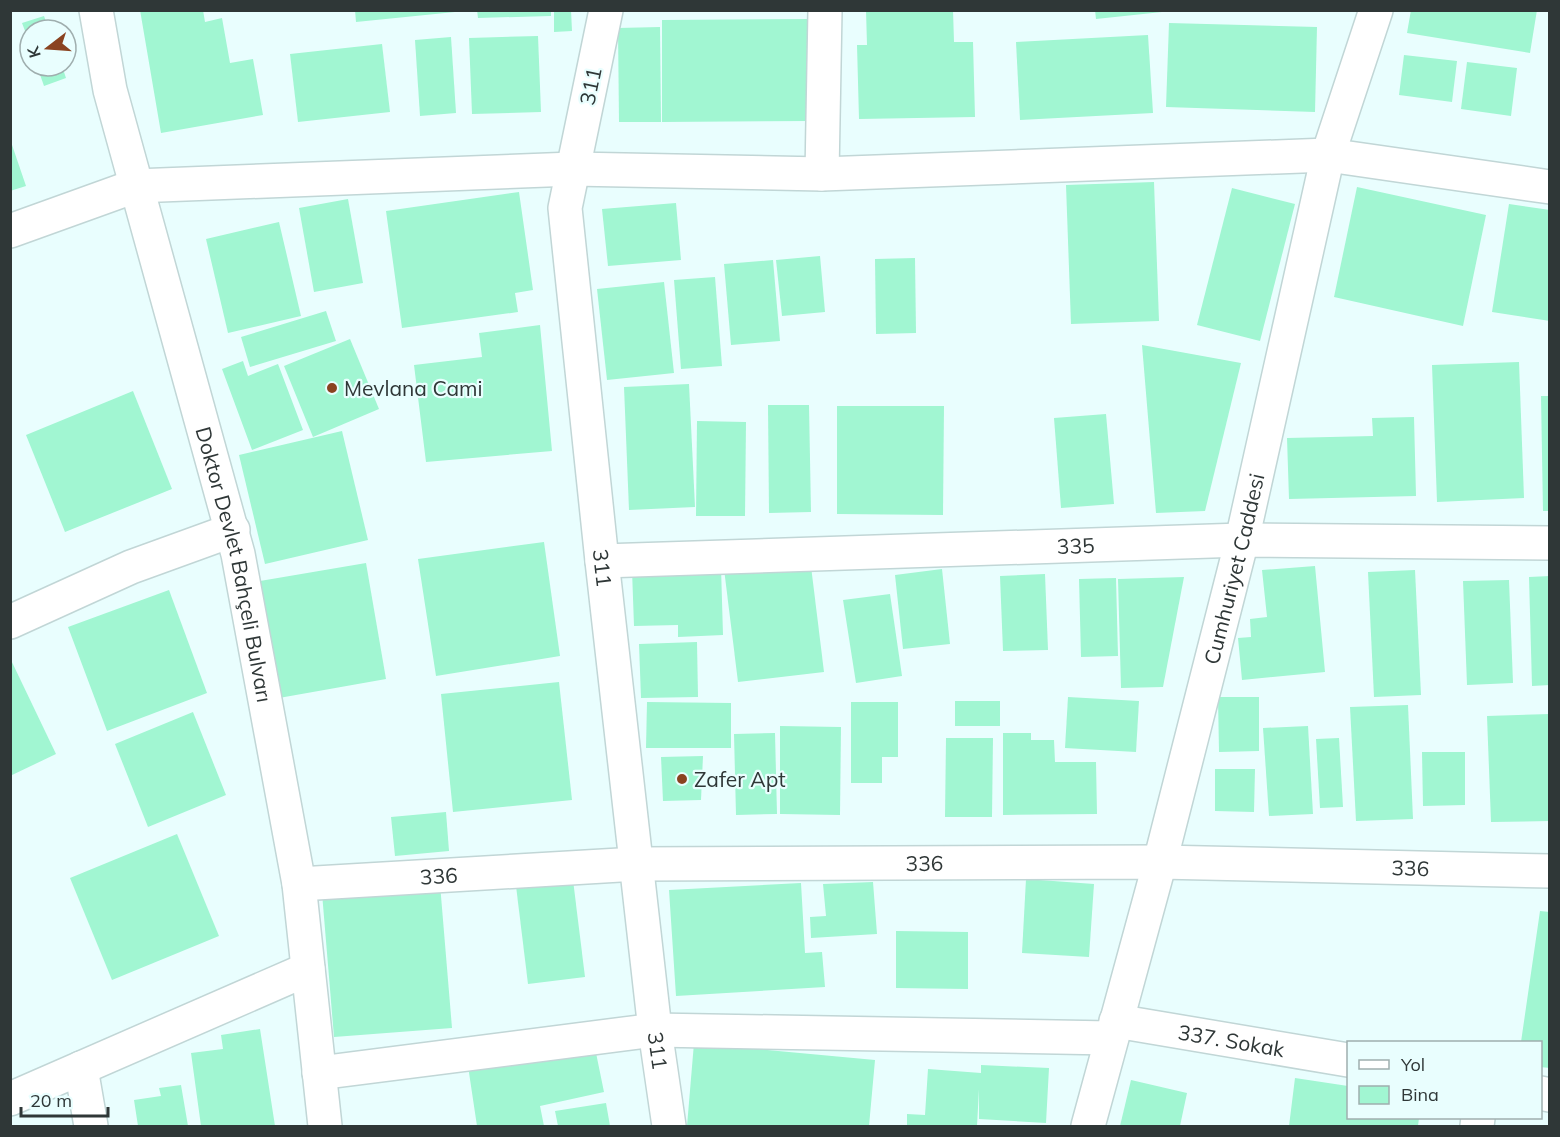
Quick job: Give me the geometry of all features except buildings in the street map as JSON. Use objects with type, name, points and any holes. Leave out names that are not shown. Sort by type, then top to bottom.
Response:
[{"type":"street","name":"Doktor Devlet Bahçeli Bulvarı","points":[[96,10],[110,90],[135,186],[233,530],[299,885],[325,1126]]},
{"type":"street","name":"311","points":[[606,10],[565,208],[655,1030],[669,1126]]},
{"type":"street","points":[[822,174],[825,10]]},
{"type":"street","name":"Cumhuriyet Caddesi","points":[[1088,1126],[1160,862],[1242,540],[1328,155],[1376,10]]},
{"type":"street","points":[[10,231],[135,186],[573,169],[822,174],[1328,155],[1550,187]]},
{"type":"street","points":[[10,622],[131,567],[233,530]]},
{"type":"street","name":"335","points":[[602,561],[1242,540],[1550,543]]},
{"type":"street","name":"336","points":[[299,885],[637,864],[1160,862],[1550,871]]},
{"type":"street","points":[[10,1099],[308,969]]},
{"type":"street","name":"337. Sokak","points":[[319,1073],[655,1030],[1113,1030],[1347,1060]]},
{"type":"street","points":[[81,1068],[91,1126]]},
{"type":"place","name":"Mevlana Cami","points":[[332,388]]},
{"type":"place","name":"Zafer Apt","points":[[682,779]]}]
